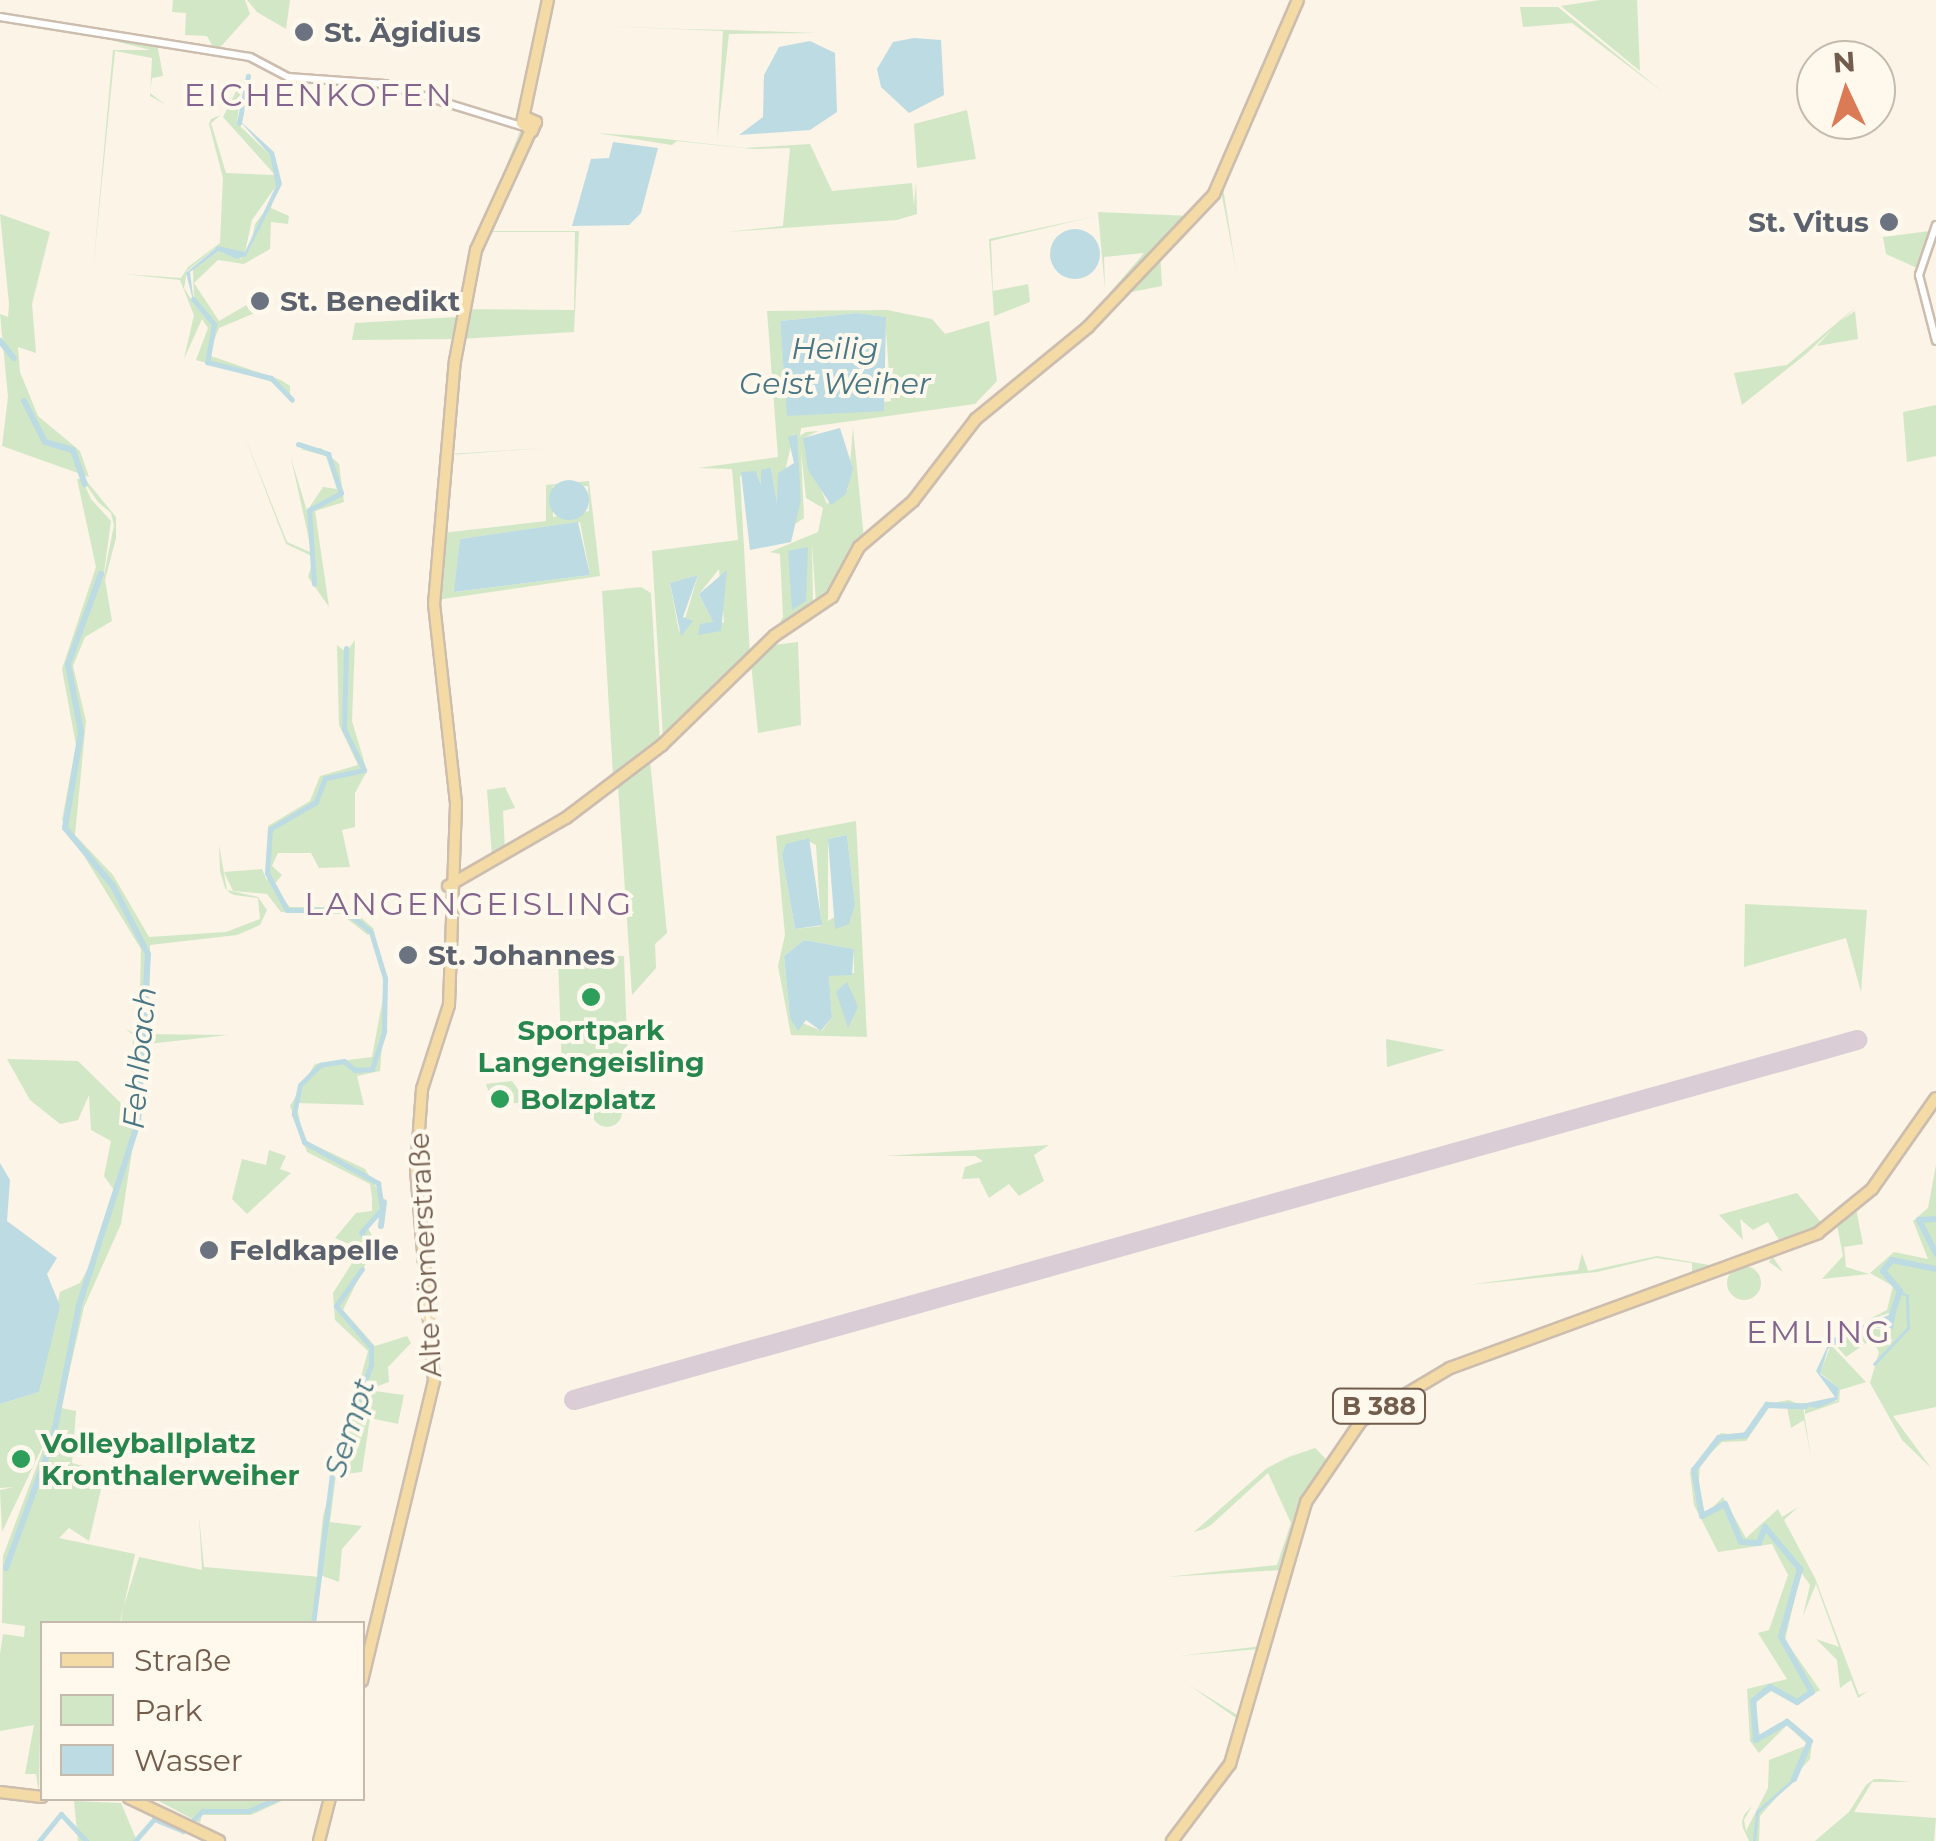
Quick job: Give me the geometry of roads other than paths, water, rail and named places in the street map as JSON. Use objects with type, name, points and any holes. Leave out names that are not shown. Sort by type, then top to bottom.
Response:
[{"type":"main road","name":"Alte Römerstraße","points":[[365,1669],[433,1392],[416,1139],[449,1005],[452,766],[434,604],[457,341],[476,250],[527,124],[548,0]]},
{"type":"main road","points":[[448,886],[570,815],[662,745],[774,636],[832,597],[858,546],[920,494],[972,423],[1096,318],[1222,184],[1298,0]]},
{"type":"main road","name":"B 388","points":[[1175,1838],[1230,1764],[1306,1502],[1361,1421],[1450,1368],[1818,1232],[1872,1189],[1936,1098]]},
{"type":"main road","points":[[0,1792],[40,1797]]},
{"type":"main road","points":[[136,1801],[190,1821],[220,1841]]},
{"type":"main road","points":[[319,1841],[329,1801]]},
{"type":"street","points":[[0,17],[253,57],[288,77],[329,78],[527,124]]},
{"type":"street","points":[[1936,224],[1919,270],[1936,342]]},
{"type":"water","points":[[914,38],[941,40],[944,95],[909,113],[881,87],[877,69],[893,42]]},
{"type":"water","points":[[810,41],[835,53],[837,112],[810,130],[739,135],[763,117],[764,75],[779,47]]},
{"type":"water","points":[[239,120],[274,152],[282,184],[246,256],[237,259],[219,251],[190,272],[194,304],[186,273],[218,246],[245,252],[276,186],[270,155]]},
{"type":"water","points":[[613,142],[658,148],[641,213],[629,225],[572,226],[591,159],[609,158]]},
{"type":"water","points":[[1075,229],[1092,237],[1100,254],[1092,271],[1075,279],[1058,271],[1050,254],[1058,237]]},
{"type":"water","name":"Heilig Geist Weiher","points":[[857,313],[886,317],[884,411],[787,416],[780,321]]},
{"type":"water","points":[[840,428],[853,469],[846,494],[831,505],[808,470],[803,438]]},
{"type":"water","points":[[797,434],[801,500],[791,542],[750,550],[741,472],[756,471],[761,485],[761,470],[771,468],[777,504],[778,473],[794,463],[788,437]]},
{"type":"water","points":[[569,480],[583,486],[589,500],[583,514],[569,520],[555,514],[549,500],[555,486]]},
{"type":"water","points":[[578,522],[590,575],[454,592],[460,539]]},
{"type":"water","points":[[808,547],[806,601],[792,610],[788,551]]},
{"type":"water","points":[[727,570],[721,631],[698,635],[700,624],[713,622],[699,594]]},
{"type":"water","points":[[698,575],[683,617],[693,621],[681,636],[670,583]]},
{"type":"water","points":[[847,835],[855,904],[849,924],[835,929],[828,839]]},
{"type":"water","points":[[809,838],[822,925],[795,929],[782,855],[786,844]]},
{"type":"water","points":[[804,940],[854,949],[852,975],[829,976],[832,1017],[821,1031],[806,1020],[798,1031],[790,1018],[784,956]]},
{"type":"water","points":[[847,982],[858,1007],[848,1028],[836,992]]},
{"type":"water","points":[[0,1163],[10,1180],[7,1221],[57,1258],[47,1274],[60,1306],[39,1392],[0,1404]]},
{"type":"water","points":[[1896,1312],[1893,1329],[1863,1327],[1828,1349],[1820,1374],[1839,1388],[1837,1400],[1818,1408],[1797,1405],[1835,1397],[1816,1371],[1831,1339]]},
{"type":"waterway","name":"Sempt","points":[[239,123],[248,76]]},
{"type":"waterway","name":"Sempt","points":[[193,299],[214,324],[207,362],[271,378],[292,400]]},
{"type":"waterway","name":"Fehlbach","points":[[0,341],[14,358]]},
{"type":"waterway","name":"Fehlbach","points":[[24,401],[45,442],[73,450],[85,484]]},
{"type":"waterway","points":[[298,444],[328,454],[341,493],[309,510],[314,584]]},
{"type":"waterway","name":"Fehlbach","points":[[6,1568],[53,1438],[79,1305],[138,1122],[148,954],[113,886],[65,828],[81,732],[68,664],[101,574]]},
{"type":"waterway","name":"Sempt","points":[[346,648],[344,729],[364,770],[325,778],[316,802],[270,829],[267,873],[287,910],[344,910],[371,932],[385,978],[384,1030]]},
{"type":"waterway","name":"Sempt","points":[[356,1070],[372,1069],[384,1031]]},
{"type":"waterway","name":"Sempt","points":[[355,1070],[344,1061],[320,1065],[300,1085],[294,1114],[304,1142],[378,1183],[382,1209],[361,1232],[374,1252]]},
{"type":"waterway","points":[[381,1226],[384,1202]]},
{"type":"waterway","points":[[1936,1219],[1919,1220],[1936,1254]]},
{"type":"waterway","points":[[1891,1318],[1900,1291],[1883,1271],[1892,1260],[1936,1269]]},
{"type":"waterway","name":"Sempt","points":[[313,1621],[333,1466],[371,1365],[371,1347],[336,1306],[362,1269]]},
{"type":"waterway","points":[[1900,1291],[1904,1294]]},
{"type":"waterway","points":[[1874,1364],[1908,1328],[1907,1296]]},
{"type":"waterway","points":[[1794,1779],[1810,1741],[1787,1722],[1756,1740],[1753,1701],[1770,1687],[1797,1702],[1812,1692],[1781,1637],[1800,1569],[1765,1527],[1759,1543],[1741,1542],[1725,1504],[1702,1516],[1694,1470],[1719,1438],[1746,1435],[1767,1405],[1805,1406]]},
{"type":"waterway","points":[[1754,1841],[1757,1812],[1794,1779]]},
{"type":"waterway","name":"Sempt","points":[[135,1841],[154,1819],[183,1831],[202,1811],[248,1811],[271,1801]]},
{"type":"waterway","name":"Sempt","points":[[39,1841],[61,1814],[86,1841]]},
{"type":"place","name":"St. Ägidius","points":[[304,32]]},
{"type":"place","name":"St. Vitus","points":[[1889,222]]},
{"type":"place","name":"St. Benedikt","points":[[260,301]]},
{"type":"place","name":"St. Johannes","points":[[408,955]]},
{"type":"place","name":"Sportpark Langengeisling","points":[[591,997]]},
{"type":"place","name":"Bolzplatz","points":[[500,1099]]},
{"type":"place","name":"Feldkapelle","points":[[209,1250]]},
{"type":"place","name":"Volleyballplatz Kronthalerweiher","points":[[21,1459]]},
{"type":"district","name":"EICHENKOFEN","points":[[319,95]]},
{"type":"district","name":"LANGENGEISLING","points":[[469,904]]},
{"type":"district","name":"EMLING","points":[[1819,1332]]}]
